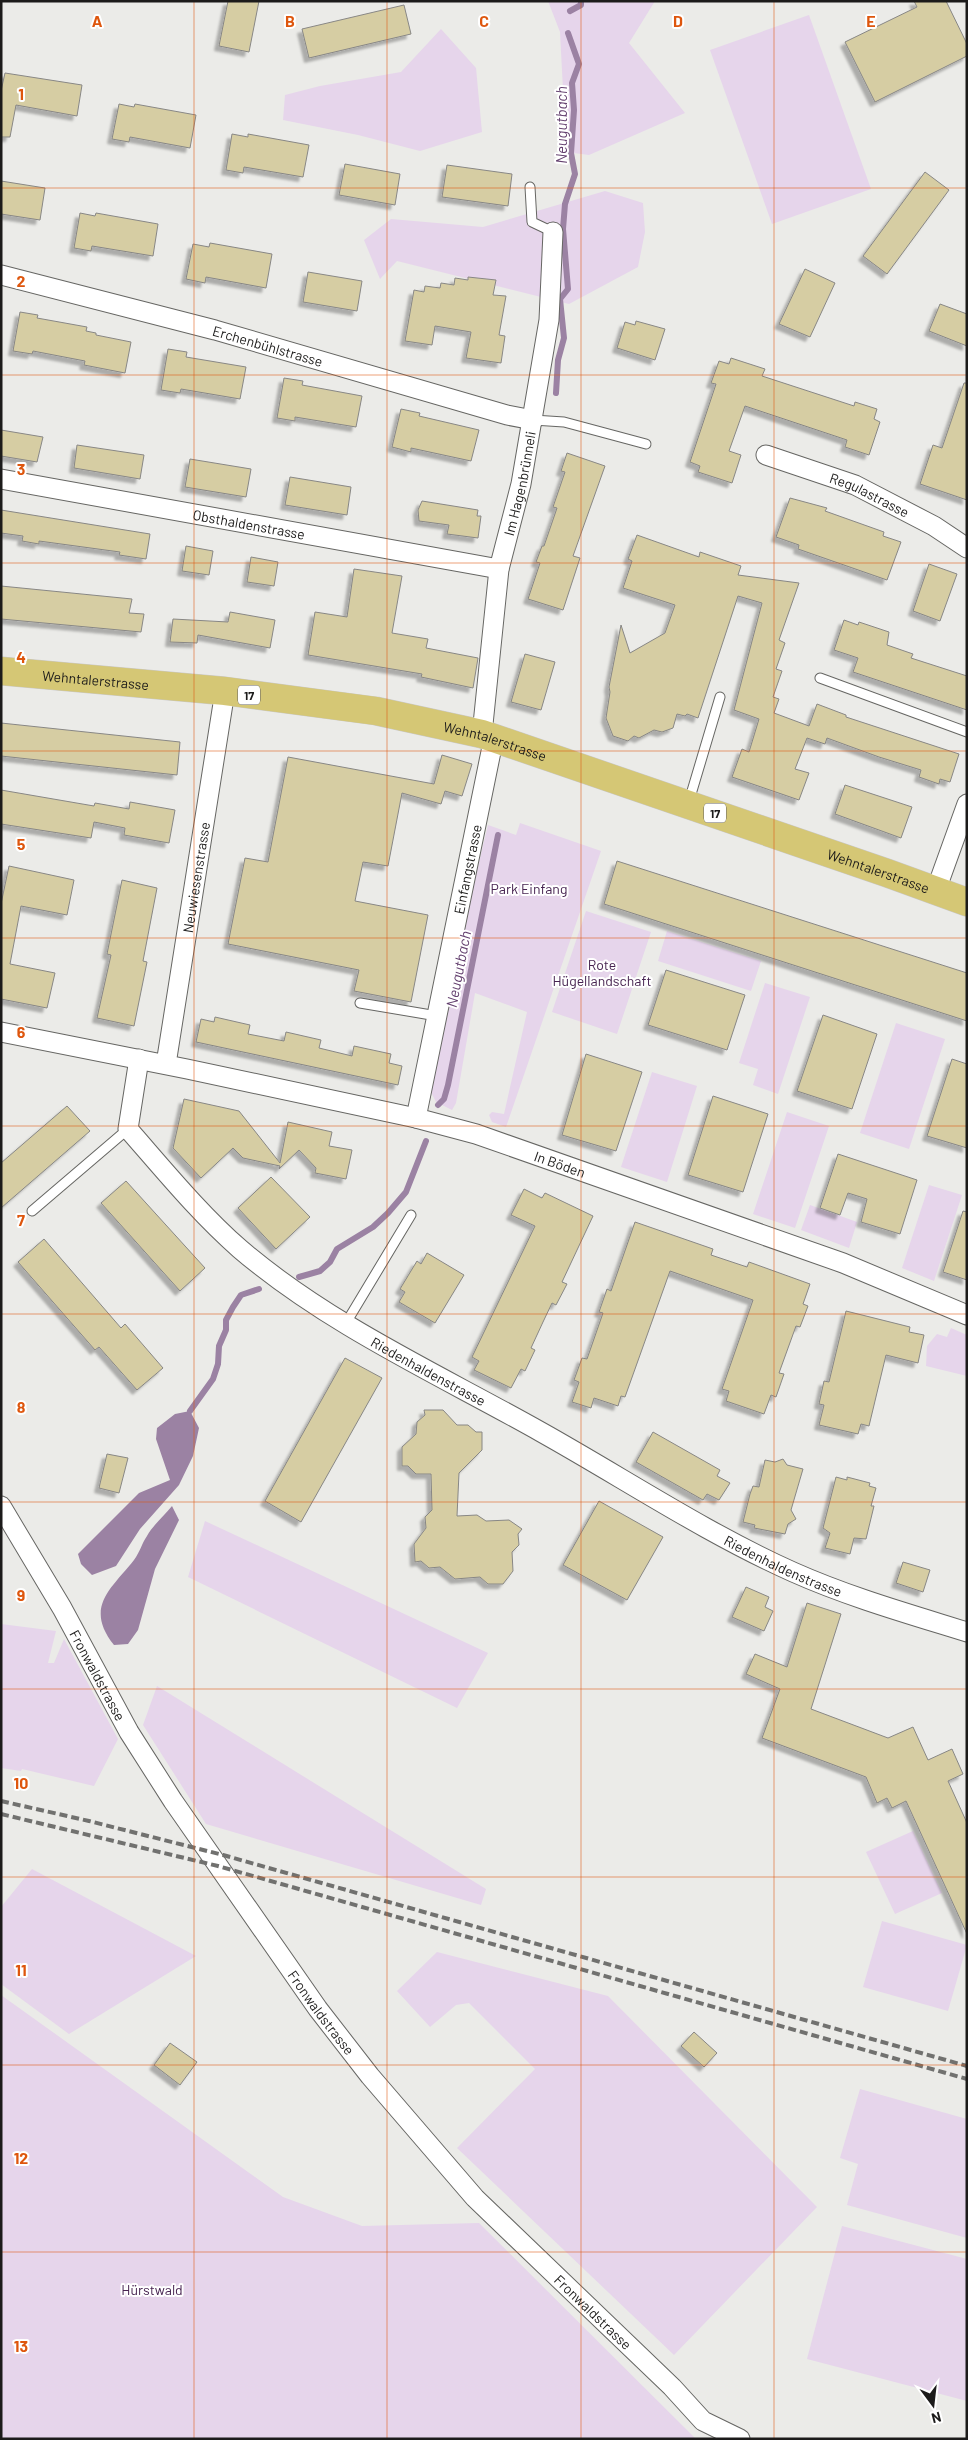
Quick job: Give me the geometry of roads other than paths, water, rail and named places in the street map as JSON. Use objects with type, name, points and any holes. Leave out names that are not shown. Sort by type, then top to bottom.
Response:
[{"type":"main road","name":"Wehntalerstrasse","points":[[1,671],[225,691],[376,711],[488,736],[967,902]]},
{"type":"street","name":"Im Hagenbrünneli","points":[[488,736],[489,682],[499,568],[521,484],[533,420],[549,320],[553,232]]},
{"type":"street","name":"Erchenbühlstrasse","points":[[1,276],[215,330],[506,414],[533,420]]},
{"type":"street","name":"Regulastrasse","points":[[766,455],[855,485],[934,526],[967,548]]},
{"type":"street","name":"Obsthaldenstrasse","points":[[1,479],[499,568]]},
{"type":"street","name":"Neuwiesenstrasse","points":[[166,1064],[197,880],[225,691]]},
{"type":"street","name":"Einfangstrasse","points":[[416,1118],[459,904],[488,736]]},
{"type":"street","points":[[936,890],[967,804]]},
{"type":"street","points":[[1,1032],[139,1059],[128,1129]]},
{"type":"street","name":"In Böden","points":[[139,1059],[416,1118],[520,1148],[844,1263],[967,1315]]},
{"type":"street","name":"Riedenhaldenstrasse","points":[[128,1129],[194,1204],[240,1248],[281,1281],[346,1323],[729,1540],[793,1572],[854,1596],[967,1632]]},
{"type":"street","name":"Fronwaldstrasse","points":[[1,1506],[62,1608],[129,1732],[218,1866],[318,2009],[370,2076],[474,2198],[672,2387],[703,2422],[740,2439]]},
{"type":"street","points":[[703,2422],[712,2439]]},
{"type":"lane","points":[[530,187],[532,222],[553,232]]},
{"type":"lane","points":[[533,420],[564,422],[646,444]]},
{"type":"lane","points":[[820,678],[967,732]]},
{"type":"lane","points":[[688,804],[720,697]]},
{"type":"lane","points":[[360,1003],[437,1016]]},
{"type":"lane","points":[[32,1212],[128,1129]]},
{"type":"lane","points":[[346,1323],[411,1215]]},
{"type":"waterway","name":"Neugutbach","points":[[570,11],[581,5],[581,1]]},
{"type":"waterway","name":"Neugutbach","points":[[556,393],[558,360],[564,338],[560,299],[568,289],[563,229],[565,204],[575,174],[571,153],[574,110],[572,83],[579,64],[568,33]]},
{"type":"waterway","name":"Neugutbach","points":[[438,1105],[444,1099],[448,1085],[498,835]]},
{"type":"waterway","name":"Neugutbach","points":[[299,1277],[320,1271],[330,1262],[337,1249],[373,1227],[388,1213],[406,1192],[426,1141]]},
{"type":"waterway","name":"Neugutbach","points":[[190,1411],[213,1379],[218,1364],[219,1346],[226,1330],[226,1320],[233,1307],[241,1295],[259,1289]]},
{"type":"railway","points":[[1,1801],[223,1855],[967,2066]]},
{"type":"railway","points":[[1,1814],[218,1866],[967,2079]]},
{"type":"park label","name":"Park Einfang","points":[[529,888]]},
{"type":"park label","name":"Rote Hügellandschaft","points":[[602,972]]},
{"type":"park label","name":"Hürstwald","points":[[152,2289]]}]
